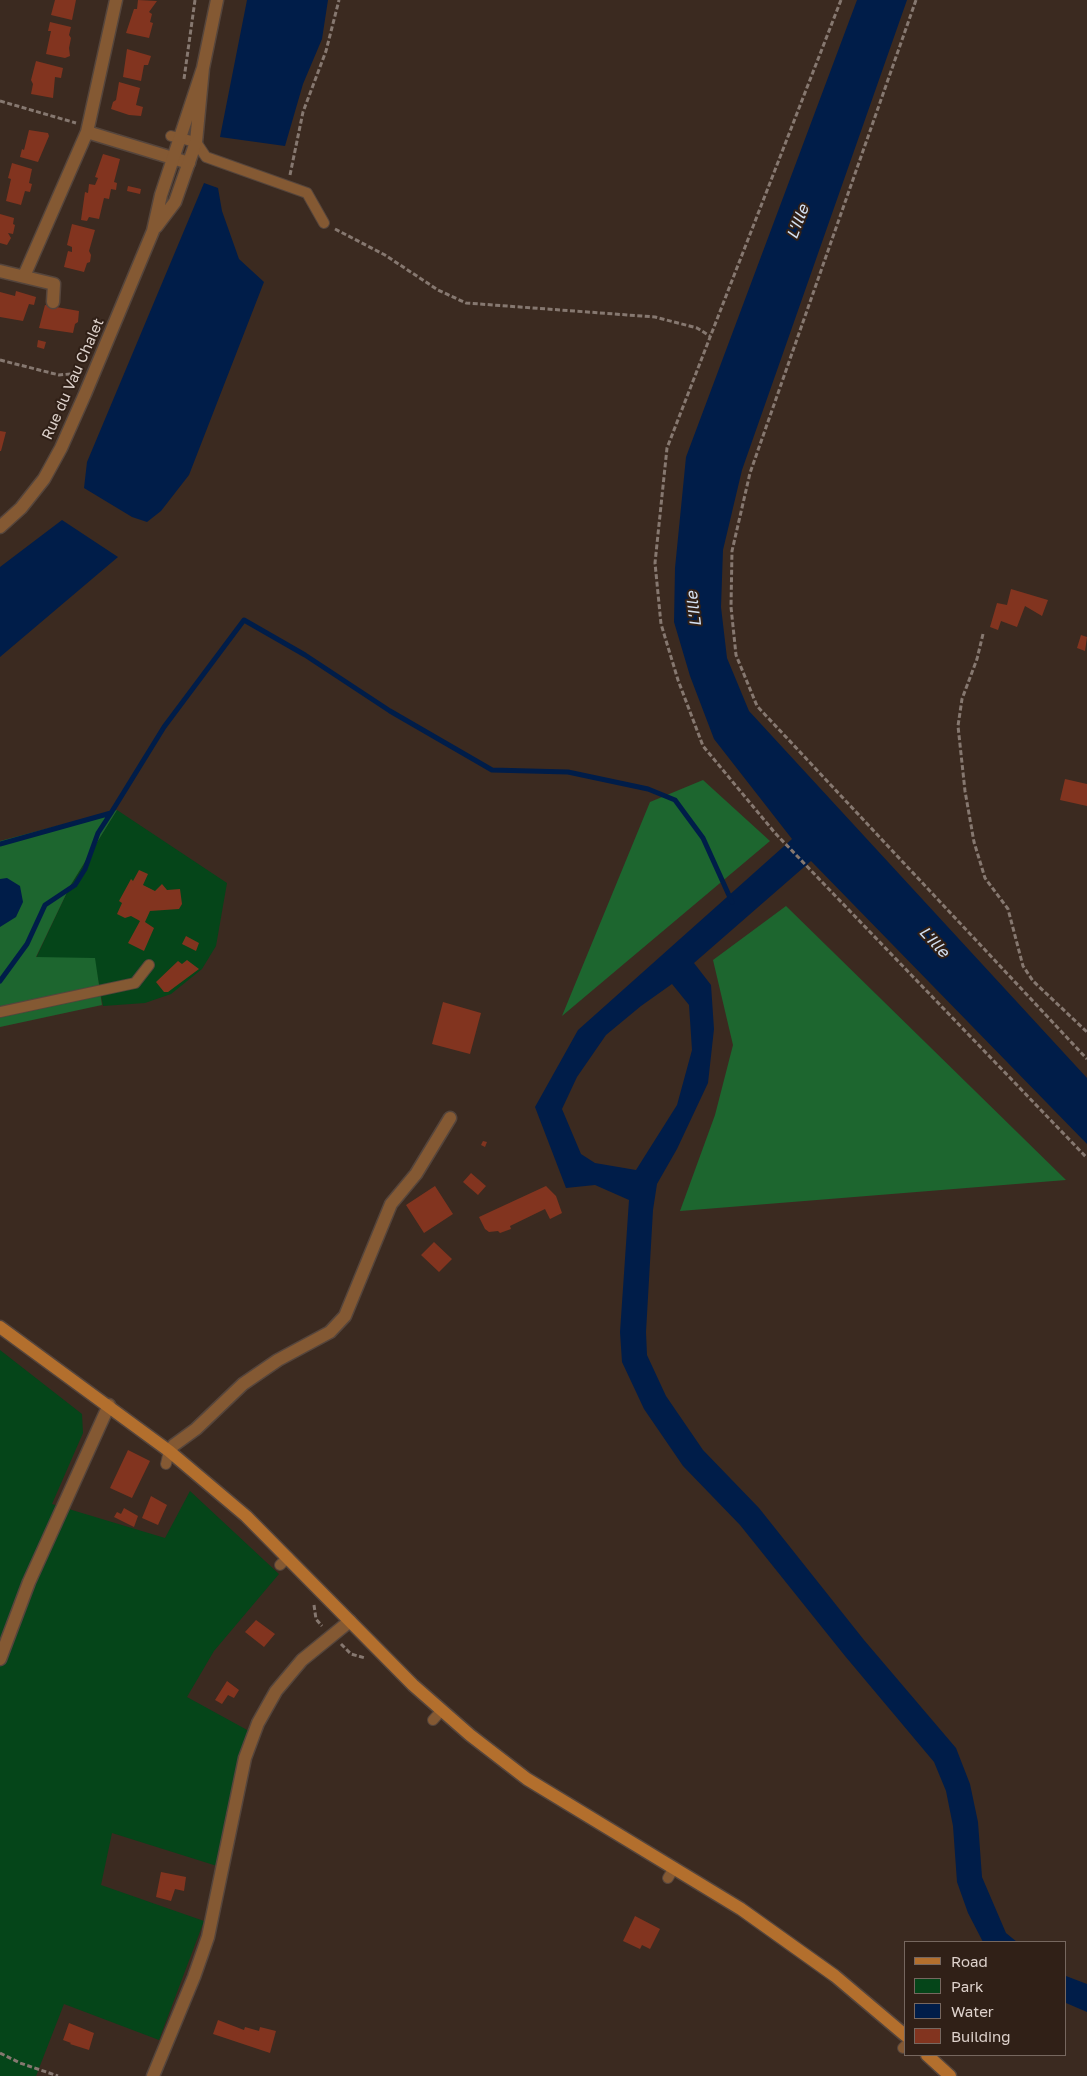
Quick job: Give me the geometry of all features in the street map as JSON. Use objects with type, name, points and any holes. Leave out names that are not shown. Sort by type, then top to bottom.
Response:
[{"type":"main road","points":[[0,1327],[109,1405],[169,1451],[246,1516],[284,1561],[350,1621],[437,1716],[527,1779],[671,1873],[741,1909],[835,1976],[904,2042]]},
{"type":"main road","points":[[928,2056],[950,2076]]},
{"type":"street","points":[[24,276],[87,132],[116,0]]},
{"type":"street","name":"Rue du Vau Chalet","points":[[153,231],[174,202],[196,142],[203,68],[217,0]]},
{"type":"street","name":"Rue du Vau Chalet","points":[[0,527],[21,508],[44,479],[61,448],[153,231],[161,195],[174,158],[175,137],[203,68]]},
{"type":"street","points":[[87,132],[189,163]]},
{"type":"street","points":[[0,271],[54,284],[53,302]]},
{"type":"street","points":[[169,1451],[196,1429],[242,1384],[278,1360],[330,1332],[345,1316],[390,1204],[416,1174],[450,1118]]},
{"type":"street","points":[[0,1659],[33,1573],[109,1405]]},
{"type":"street","points":[[153,2076],[194,1977],[208,1937],[245,1758],[258,1723],[276,1691],[302,1660],[350,1621]]},
{"type":"lane","points":[[175,137],[196,142],[206,157],[307,193],[324,223]]},
{"type":"lane","points":[[0,1012],[135,983],[149,965]]},
{"type":"lane","points":[[166,1464],[169,1451]]},
{"type":"path","points":[[183,83],[195,0]]},
{"type":"path","points":[[288,186],[303,112],[326,51],[339,0]]},
{"type":"path","points":[[841,0],[667,448],[656,563],[661,624],[678,680],[703,746],[775,833],[1087,1158]]},
{"type":"path","points":[[916,0],[750,473],[732,551],[730,607],[736,656],[757,706],[1087,1059]]},
{"type":"path","points":[[0,101],[77,124],[87,132]]},
{"type":"path","points":[[324,223],[385,255],[438,290],[466,303],[655,317],[697,328],[710,336]]},
{"type":"path","points":[[0,360],[59,376],[83,372]]},
{"type":"path","points":[[983,634],[977,659],[962,699],[958,726],[964,791],[974,842],[985,878],[1008,909],[1023,966],[1033,981],[1087,1032]]},
{"type":"path","points":[[311,1599],[317,1622],[333,1636]]},
{"type":"path","points":[[0,2053],[20,2063],[58,2076]]},
{"type":"green space","points":[[703,780],[770,841],[562,1016],[650,802]]},
{"type":"green space","points":[[117,810],[227,883],[216,946],[202,969],[171,994],[145,1003],[103,1006],[94,958],[36,958],[70,886]]},
{"type":"green space","points":[[117,810],[70,886],[36,957],[95,958],[102,1005],[0,1027],[0,841]]},
{"type":"green space","points":[[786,906],[1066,1180],[680,1211],[715,1115],[733,1045],[713,960]]},
{"type":"green space","points":[[0,1350],[82,1414],[83,1433],[52,1504],[165,1538],[190,1491],[279,1574],[214,1651],[187,1697],[249,1731],[217,1866],[112,1833],[101,1885],[204,1921],[159,2040],[64,2004],[36,2076],[0,2076]]},
{"type":"water","points":[[247,0],[328,0],[322,39],[303,84],[285,146],[220,137]]},
{"type":"water","name":"L'Ille","points":[[857,0],[907,0],[742,470],[723,550],[721,607],[727,658],[749,711],[1087,1078],[1087,1144],[811,861],[694,963],[711,985],[714,1029],[708,1083],[677,1149],[657,1184],[653,1210],[646,1332],[647,1355],[666,1396],[703,1450],[759,1508],[864,1640],[956,1748],[970,1784],[978,1822],[982,1877],[1006,1933],[1016,1941],[982,1941],[968,1913],[957,1882],[953,1826],[946,1791],[934,1762],[845,1656],[740,1525],[683,1466],[644,1409],[622,1362],[620,1332],[629,1200],[595,1185],[566,1188],[535,1107],[578,1030],[792,839],[714,739],[690,676],[674,622],[675,568],[686,457]],"holes":[[[672,984],[689,1005],[692,1050],[677,1105],[636,1170],[595,1163],[581,1154],[562,1109],[577,1077],[606,1035],[641,1006]]]},
{"type":"water","points":[[204,183],[218,188],[222,211],[239,259],[264,282],[189,475],[161,511],[147,522],[132,517],[84,488],[87,462]]},
{"type":"water","points":[[62,520],[118,557],[0,657],[0,567]]},
{"type":"water","points":[[7,878],[20,886],[23,902],[16,917],[0,927],[0,879]]},
{"type":"water","points":[[1067,1976],[1087,1984],[1087,2012],[1067,2003]]},
{"type":"building","points":[[55,0],[76,0],[72,20],[51,15]]},
{"type":"building","points":[[138,0],[157,1],[149,12],[152,14],[150,22],[153,23],[149,38],[126,33],[134,9],[137,9]]},
{"type":"building","points":[[50,22],[71,27],[69,35],[71,38],[70,56],[65,58],[46,54],[51,31],[48,31]]},
{"type":"building","points":[[127,49],[151,56],[148,65],[144,65],[141,81],[123,77]]},
{"type":"building","points":[[36,61],[63,68],[61,78],[55,77],[53,98],[31,94],[33,84],[31,80]]},
{"type":"building","points":[[119,82],[140,88],[136,105],[143,107],[141,116],[129,115],[111,109],[113,102],[116,100]]},
{"type":"building","points":[[29,130],[48,133],[49,136],[38,162],[20,157],[22,149],[24,150]]},
{"type":"building","points":[[103,154],[120,159],[114,182],[117,183],[116,190],[111,189],[109,199],[104,198],[99,219],[89,217],[87,221],[81,220],[85,192],[88,193],[89,184],[95,185],[98,178],[95,177]]},
{"type":"building","points":[[12,163],[32,169],[29,183],[32,184],[30,192],[25,191],[21,205],[6,201],[11,179],[8,178]]},
{"type":"building","points":[[128,186],[141,189],[140,194],[127,191]]},
{"type":"building","points":[[0,214],[14,218],[13,234],[8,233],[11,238],[7,245],[0,243]]},
{"type":"building","points":[[72,224],[95,230],[89,251],[91,255],[90,262],[87,263],[84,272],[64,267],[68,251],[72,252],[72,247],[67,245]]},
{"type":"building","points":[[16,291],[36,297],[34,305],[29,304],[23,321],[0,317],[0,292],[15,296]]},
{"type":"building","points":[[45,305],[79,311],[78,322],[75,324],[73,333],[39,328]]},
{"type":"building","points":[[38,340],[46,342],[44,349],[37,347]]},
{"type":"building","points":[[0,431],[6,432],[1,451],[0,451]]},
{"type":"building","points":[[1011,589],[1048,600],[1042,616],[1025,606],[1017,627],[1001,621],[998,630],[990,627],[997,603],[1007,605]]},
{"type":"building","points":[[1081,635],[1087,637],[1085,651],[1077,648]]},
{"type":"building","points":[[1065,779],[1087,784],[1087,806],[1060,800]]},
{"type":"building","points":[[139,870],[148,874],[143,885],[155,891],[162,884],[167,890],[180,889],[182,904],[179,909],[150,911],[145,922],[154,928],[144,951],[128,943],[140,921],[131,916],[125,918],[117,914],[122,903],[119,901],[131,879],[133,881]]},
{"type":"building","points":[[186,936],[199,943],[196,951],[182,944]]},
{"type":"building","points":[[187,960],[199,969],[168,992],[164,992],[156,982],[178,961],[182,964]]},
{"type":"building","points":[[443,1002],[481,1013],[470,1054],[432,1044]]},
{"type":"building","points":[[483,1141],[487,1142],[485,1147],[481,1145]]},
{"type":"building","points":[[471,1173],[486,1186],[478,1195],[463,1182]]},
{"type":"building","points":[[435,1186],[453,1214],[424,1233],[406,1205]]},
{"type":"building","points":[[546,1186],[556,1196],[562,1213],[550,1219],[545,1209],[510,1226],[511,1229],[500,1233],[498,1231],[489,1232],[485,1229],[479,1217]]},
{"type":"building","points":[[434,1242],[452,1259],[439,1272],[421,1255]]},
{"type":"building","points":[[128,1450],[150,1461],[132,1498],[110,1488]]},
{"type":"building","points":[[151,1496],[167,1505],[158,1525],[142,1518]]},
{"type":"building","points":[[124,1508],[138,1516],[134,1527],[114,1517],[117,1512],[121,1514]]},
{"type":"building","points":[[256,1620],[275,1634],[264,1647],[245,1632]]},
{"type":"building","points":[[227,1681],[239,1690],[234,1698],[228,1695],[222,1704],[215,1700]]},
{"type":"building","points":[[161,1872],[186,1877],[184,1891],[175,1889],[171,1901],[156,1897]]},
{"type":"building","points":[[635,1916],[660,1929],[650,1949],[642,1945],[640,1949],[623,1941]]},
{"type":"building","points":[[218,2020],[244,2030],[245,2027],[259,2031],[260,2027],[276,2031],[270,2053],[213,2034]]},
{"type":"building","points":[[69,2023],[94,2033],[89,2050],[63,2040]]},
{"type":"waterway","points":[[0,844],[111,813],[164,727],[244,620],[305,655],[390,711],[492,770],[568,772],[648,789],[675,800],[703,838],[732,902]]},
{"type":"waterway","points":[[0,981],[27,944],[45,905],[75,885],[85,869],[98,833],[111,813]]}]
